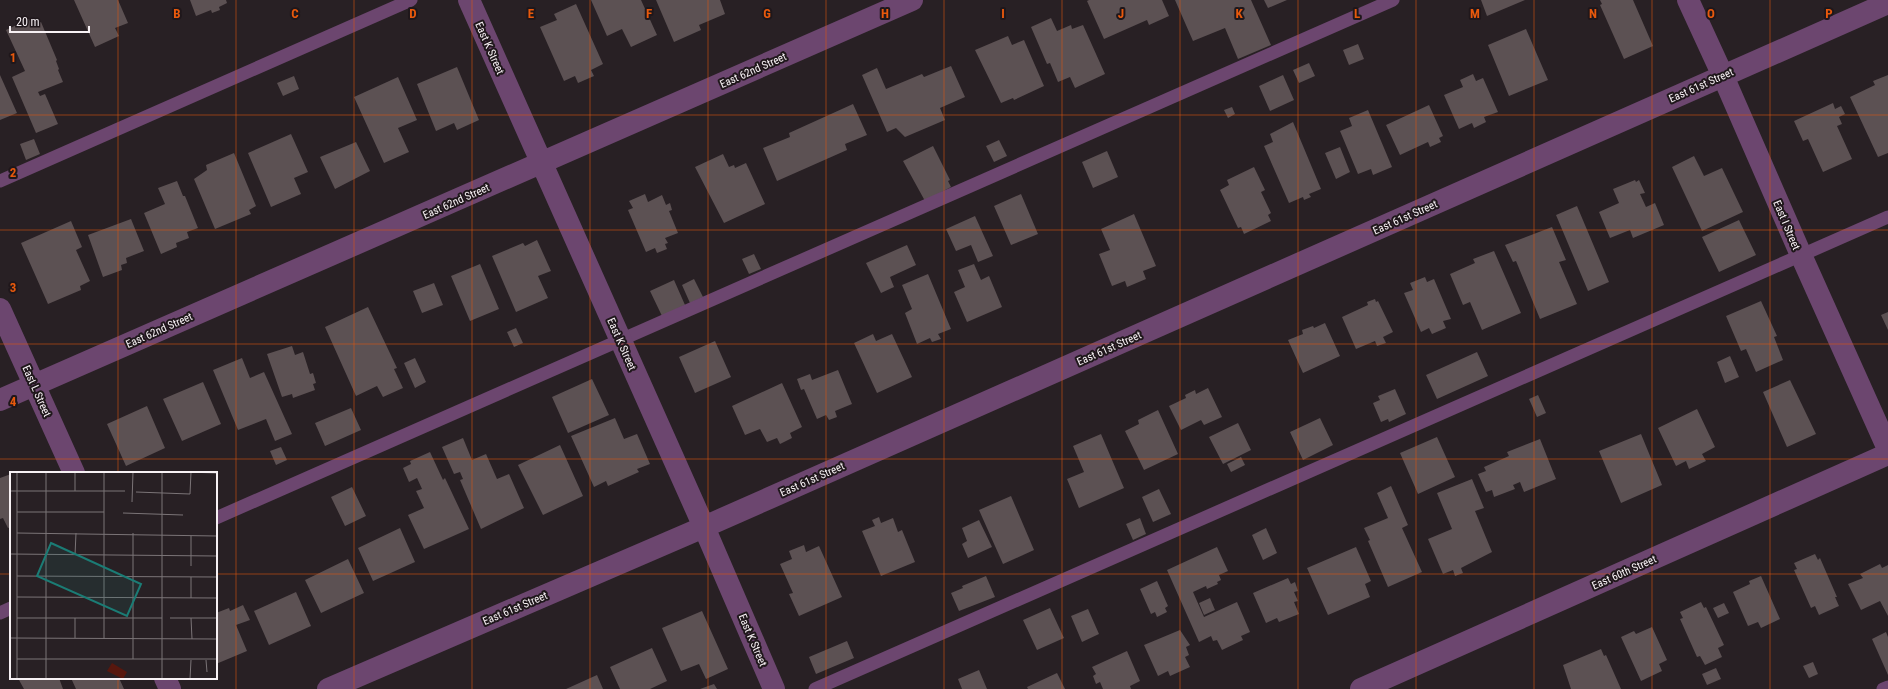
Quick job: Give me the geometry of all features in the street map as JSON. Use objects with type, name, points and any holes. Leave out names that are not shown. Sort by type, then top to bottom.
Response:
[{"type":"street","name":"East K Street","points":[[468,0],[540,164],[704,527],[774,689]]},
{"type":"street","name":"East 62nd Street","points":[[0,400],[912,0]]},
{"type":"street","name":"East I Street","points":[[1688,0],[1888,449]]},
{"type":"street","name":"East 61st Street","points":[[328,689],[704,527],[1888,4]]},
{"type":"street","name":"East L Street","points":[[0,308],[74,472]]},
{"type":"street","name":"East 60th Street","points":[[1361,689],[1393,683],[1888,454]]},
{"type":"street","points":[[165,679],[170,689]]},
{"type":"lane","points":[[0,180],[411,0]]},
{"type":"lane","points":[[217,518],[1393,0]]},
{"type":"lane","points":[[815,689],[1888,217]]},
{"type":"lane","points":[[0,613],[10,608]]},
{"type":"lane","points":[[1883,689],[1888,687]]},
{"type":"building","points":[[74,0],[118,0],[128,23],[115,28],[119,36],[95,47]]},
{"type":"building","points":[[190,0],[226,0],[227,3],[219,7],[220,10],[212,13],[211,10],[196,16]]},
{"type":"building","points":[[591,0],[641,0],[657,35],[631,47],[622,29],[607,36]]},
{"type":"building","points":[[656,0],[720,0],[725,14],[699,25],[701,30],[674,42]]},
{"type":"building","points":[[1162,0],[1169,16],[1149,25],[1147,20],[1104,39],[1087,1]]},
{"type":"building","points":[[1175,0],[1251,0],[1271,45],[1238,59],[1225,28],[1193,41]]},
{"type":"building","points":[[1264,0],[1287,0],[1268,8]]},
{"type":"building","points":[[1481,0],[1525,0],[1487,16]]},
{"type":"building","points":[[1600,0],[1633,0],[1653,46],[1624,59],[1600,5],[1602,4]]},
{"type":"building","points":[[576,4],[603,64],[591,70],[594,76],[578,83],[575,76],[564,81],[540,27],[557,20],[554,14]]},
{"type":"building","points":[[1051,18],[1057,31],[1071,25],[1072,29],[1083,25],[1105,74],[1075,88],[1070,77],[1058,82],[1050,63],[1047,64],[1031,27]]},
{"type":"building","points":[[29,19],[32,26],[41,22],[57,60],[58,70],[63,82],[38,92],[40,96],[45,94],[58,124],[36,133],[12,77],[25,71],[6,30]]},
{"type":"building","points":[[1526,29],[1548,80],[1509,96],[1488,45]]},
{"type":"building","points":[[1008,36],[1012,45],[1024,40],[1044,86],[1014,100],[1013,98],[1001,103],[975,50]]},
{"type":"building","points":[[1358,44],[1364,59],[1349,65],[1343,50]]},
{"type":"building","points":[[1309,63],[1315,76],[1299,83],[1293,70]]},
{"type":"building","points":[[951,66],[965,97],[940,108],[945,120],[905,137],[896,128],[887,132],[862,75],[877,68],[886,89],[922,74],[924,77]]},
{"type":"building","points":[[457,67],[479,120],[457,130],[454,123],[436,131],[417,84]]},
{"type":"building","points":[[1473,74],[1476,81],[1483,78],[1498,112],[1484,117],[1486,122],[1474,128],[1472,123],[1459,129],[1444,95],[1463,87],[1460,80]]},
{"type":"building","points":[[0,75],[17,113],[0,120]]},
{"type":"building","points":[[1283,75],[1294,100],[1270,111],[1259,86]]},
{"type":"building","points":[[1888,75],[1888,153],[1878,157],[1850,97],[1875,85],[1873,81]]},
{"type":"building","points":[[294,76],[299,89],[283,96],[277,83]]},
{"type":"building","points":[[398,77],[417,120],[398,128],[409,152],[384,163],[354,97]]},
{"type":"building","points":[[1833,103],[1835,109],[1841,106],[1845,114],[1839,117],[1842,124],[1837,126],[1852,159],[1823,172],[1808,139],[1803,141],[1794,121]]},
{"type":"building","points":[[853,104],[867,135],[845,144],[847,150],[777,181],[763,148],[790,137],[789,133]]},
{"type":"building","points":[[1429,105],[1443,136],[1439,138],[1441,142],[1430,147],[1428,142],[1400,155],[1386,125]]},
{"type":"building","points":[[1232,107],[1235,114],[1228,118],[1224,110]]},
{"type":"building","points":[[1368,110],[1392,167],[1373,175],[1371,169],[1358,174],[1340,131],[1352,126],[1349,118]]},
{"type":"building","points":[[1293,122],[1321,189],[1309,194],[1311,197],[1304,200],[1303,197],[1289,203],[1264,146],[1273,142],[1270,134]]},
{"type":"building","points":[[291,134],[308,172],[294,178],[301,194],[271,207],[248,153]]},
{"type":"building","points":[[34,139],[40,154],[26,160],[20,144]]},
{"type":"building","points":[[999,140],[1007,156],[994,162],[986,146]]},
{"type":"building","points":[[356,142],[370,171],[335,189],[320,157]]},
{"type":"building","points":[[933,146],[950,180],[948,181],[951,187],[925,201],[903,161]]},
{"type":"building","points":[[1340,147],[1350,172],[1336,179],[1325,153]]},
{"type":"building","points":[[1107,151],[1118,177],[1093,188],[1082,162]]},
{"type":"building","points":[[234,153],[256,206],[249,210],[251,214],[215,229],[194,179],[207,170],[206,165]]},
{"type":"building","points":[[723,154],[729,167],[734,165],[735,168],[746,163],[765,204],[724,223],[695,167]]},
{"type":"building","points":[[1694,156],[1704,176],[1722,168],[1743,212],[1702,231],[1672,167]]},
{"type":"building","points":[[1254,167],[1265,190],[1261,192],[1271,213],[1268,215],[1271,221],[1244,234],[1241,227],[1238,228],[1220,190],[1229,185],[1227,180]]},
{"type":"building","points":[[1635,180],[1636,182],[1639,180],[1645,193],[1640,194],[1646,207],[1655,203],[1664,225],[1633,238],[1630,230],[1610,238],[1599,212],[1619,203],[1613,189]]},
{"type":"building","points":[[177,181],[198,228],[187,232],[189,238],[176,243],[177,247],[161,254],[144,213],[165,204],[158,188]]},
{"type":"building","points":[[645,194],[648,202],[662,195],[666,205],[670,203],[672,210],[669,211],[678,233],[665,238],[668,243],[665,244],[667,249],[657,253],[655,248],[646,252],[628,210],[633,208],[629,201]]},
{"type":"building","points":[[1021,194],[1038,234],[1011,245],[994,206]]},
{"type":"building","points":[[1577,206],[1609,282],[1588,291],[1556,215]]},
{"type":"building","points":[[1134,214],[1156,266],[1143,271],[1146,279],[1127,287],[1125,281],[1112,286],[1099,254],[1110,250],[1101,229]]},
{"type":"building","points":[[975,216],[993,256],[978,262],[971,245],[956,251],[946,229]]},
{"type":"building","points":[[131,219],[144,251],[126,258],[127,263],[121,265],[122,270],[103,277],[88,235]]},
{"type":"building","points":[[1739,220],[1756,255],[1719,272],[1702,237]]},
{"type":"building","points":[[71,221],[82,247],[76,250],[90,281],[80,286],[81,290],[48,304],[21,243]]},
{"type":"building","points":[[1552,227],[1566,260],[1559,262],[1577,304],[1540,319],[1516,261],[1513,262],[1505,245]]},
{"type":"building","points":[[537,240],[551,271],[538,276],[548,298],[516,312],[492,256],[523,243],[525,246]]},
{"type":"building","points":[[907,245],[916,265],[890,277],[894,287],[881,293],[866,263]]},
{"type":"building","points":[[1494,251],[1521,313],[1482,330],[1470,302],[1463,305],[1450,274],[1475,263],[1473,259]]},
{"type":"building","points":[[754,254],[761,269],[749,274],[742,259]]},
{"type":"building","points":[[480,264],[499,309],[470,321],[451,276]]},
{"type":"building","points":[[974,264],[981,280],[989,276],[1002,307],[967,322],[954,292],[965,287],[958,270]]},
{"type":"building","points":[[928,274],[951,329],[938,334],[941,339],[932,342],[930,338],[917,344],[905,313],[912,309],[902,285]]},
{"type":"building","points":[[1425,277],[1427,282],[1434,279],[1451,319],[1443,321],[1446,328],[1432,334],[1429,328],[1421,332],[1404,293],[1413,290],[1410,283]]},
{"type":"building","points":[[694,279],[703,297],[690,303],[682,285]]},
{"type":"building","points":[[674,280],[685,305],[662,316],[650,291]]},
{"type":"building","points":[[434,283],[443,305],[422,313],[413,291]]},
{"type":"building","points":[[1375,299],[1376,302],[1378,301],[1393,332],[1383,337],[1386,343],[1377,346],[1375,341],[1356,349],[1342,317],[1368,305],[1367,302]]},
{"type":"building","points":[[1761,301],[1777,336],[1774,337],[1783,360],[1756,372],[1746,349],[1741,351],[1726,316]]},
{"type":"building","points":[[368,307],[397,368],[394,369],[403,388],[383,397],[377,386],[356,396],[325,327]]},
{"type":"building","points":[[1888,312],[1888,330],[1881,315]]},
{"type":"building","points":[[1325,323],[1340,356],[1303,373],[1288,340],[1303,334],[1302,330],[1313,326],[1314,328]]},
{"type":"building","points":[[516,328],[523,343],[514,347],[507,332]]},
{"type":"building","points":[[873,334],[876,341],[892,334],[912,377],[877,393],[854,343]]},
{"type":"building","points":[[715,341],[731,377],[695,393],[679,357]]},
{"type":"building","points":[[292,346],[295,355],[303,352],[310,374],[313,373],[316,383],[313,384],[315,390],[293,398],[292,394],[282,397],[267,354]]},
{"type":"building","points":[[1477,352],[1488,376],[1437,399],[1426,375]]},
{"type":"building","points":[[1730,356],[1739,377],[1725,383],[1717,362]]},
{"type":"building","points":[[242,358],[250,378],[264,372],[292,434],[275,441],[266,419],[238,430],[213,370]]},
{"type":"building","points":[[415,358],[426,382],[415,388],[404,363]]},
{"type":"building","points":[[838,370],[852,404],[835,411],[837,417],[829,420],[826,415],[817,419],[804,389],[801,390],[797,379],[810,374],[812,380]]},
{"type":"building","points":[[592,379],[609,415],[568,433],[552,397]]},
{"type":"building","points":[[1790,380],[1816,434],[1787,447],[1763,392]]},
{"type":"building","points":[[203,382],[221,424],[182,441],[163,399]]},
{"type":"building","points":[[782,383],[802,427],[790,433],[792,438],[780,444],[777,438],[767,442],[760,429],[745,435],[732,406]]},
{"type":"building","points":[[1208,388],[1222,417],[1204,425],[1201,420],[1181,430],[1169,406],[1186,398],[1185,395],[1195,390],[1196,394]]},
{"type":"building","points":[[1395,389],[1406,414],[1389,422],[1388,419],[1381,422],[1373,403],[1380,400],[1378,396]]},
{"type":"building","points":[[1538,395],[1546,413],[1537,417],[1529,399]]},
{"type":"building","points":[[147,406],[165,448],[126,466],[107,424]]},
{"type":"building","points":[[351,408],[361,430],[325,446],[315,423]]},
{"type":"building","points":[[1697,409],[1715,447],[1702,454],[1706,461],[1689,469],[1686,461],[1676,466],[1658,428]]},
{"type":"building","points":[[1158,410],[1178,454],[1144,470],[1125,431],[1139,424],[1138,420]]},
{"type":"building","points":[[615,418],[624,439],[637,434],[650,464],[637,469],[639,472],[608,486],[606,481],[594,487],[571,436]]},
{"type":"building","points":[[1320,418],[1333,445],[1303,460],[1290,432]]},
{"type":"building","points":[[1238,423],[1251,450],[1223,464],[1209,437]]},
{"type":"building","points":[[1101,434],[1124,488],[1079,508],[1067,479],[1084,472],[1073,446]]},
{"type":"building","points":[[1641,434],[1662,485],[1621,503],[1599,451]]},
{"type":"building","points":[[1437,437],[1455,477],[1418,494],[1400,453]]},
{"type":"building","points":[[463,438],[472,460],[486,454],[497,479],[509,474],[524,508],[481,529],[460,480],[463,479],[460,472],[454,474],[442,447]]},
{"type":"building","points":[[1540,439],[1556,479],[1524,492],[1520,482],[1513,485],[1515,489],[1494,497],[1492,490],[1486,492],[1478,474],[1486,471],[1484,467],[1509,456],[1507,452]]},
{"type":"building","points":[[560,445],[583,496],[543,515],[518,465]]},
{"type":"building","points":[[281,447],[287,460],[276,465],[270,451]]},
{"type":"building","points":[[430,452],[443,480],[445,478],[469,529],[424,549],[408,515],[424,508],[416,491],[422,489],[417,478],[409,482],[403,468],[411,464],[410,461]]},
{"type":"building","points":[[1241,457],[1245,465],[1231,472],[1227,464]]},
{"type":"building","points":[[10,474],[10,527],[8,528],[3,518],[0,519],[0,478]]},
{"type":"building","points":[[1472,479],[1484,508],[1475,511],[1492,552],[1461,568],[1463,573],[1455,576],[1453,570],[1443,574],[1428,539],[1452,529],[1437,493]]},
{"type":"building","points":[[1391,486],[1408,525],[1402,528],[1422,572],[1388,587],[1364,528],[1388,518],[1377,493]]},
{"type":"building","points":[[352,487],[366,516],[345,526],[331,497]]},
{"type":"building","points":[[1159,489],[1171,514],[1153,522],[1142,497]]},
{"type":"building","points":[[1011,496],[1034,550],[1003,564],[979,510]]},
{"type":"building","points":[[879,517],[881,523],[893,518],[898,532],[902,530],[915,562],[881,576],[862,531],[875,526],[872,520]]},
{"type":"building","points":[[1140,518],[1146,534],[1133,540],[1126,524]]},
{"type":"building","points":[[979,520],[992,547],[968,558],[962,544],[967,541],[962,528]]},
{"type":"building","points":[[400,528],[415,562],[373,581],[358,548]]},
{"type":"building","points":[[1266,528],[1277,553],[1263,560],[1252,535]]},
{"type":"building","points":[[804,545],[806,552],[819,546],[842,597],[799,616],[789,594],[793,593],[780,564],[792,559],[789,551]]},
{"type":"building","points":[[1217,547],[1228,571],[1219,575],[1221,580],[1217,582],[1218,584],[1207,589],[1206,586],[1193,592],[1204,617],[1237,602],[1250,632],[1241,636],[1243,640],[1222,650],[1217,640],[1213,641],[1211,636],[1199,642],[1167,570]]},
{"type":"building","points":[[1356,547],[1371,581],[1365,584],[1370,597],[1328,615],[1307,568]]},
{"type":"building","points":[[1815,554],[1818,560],[1820,558],[1837,597],[1835,597],[1839,606],[1819,615],[1815,606],[1811,608],[1794,570],[1797,569],[1794,563]]},
{"type":"building","points":[[348,559],[364,593],[321,613],[305,580]]},
{"type":"building","points":[[1880,564],[1882,568],[1888,565],[1888,616],[1880,601],[1861,610],[1848,584],[1863,578],[1860,574]]},
{"type":"building","points":[[986,576],[995,597],[959,611],[951,593],[963,588],[962,586]]},
{"type":"building","points":[[1761,576],[1780,619],[1761,628],[1758,622],[1748,626],[1733,592],[1750,584],[1749,581]]},
{"type":"building","points":[[1288,578],[1291,584],[1295,582],[1298,591],[1294,592],[1298,601],[1294,602],[1299,614],[1279,622],[1277,618],[1266,623],[1253,593]]},
{"type":"building","points":[[1157,581],[1168,606],[1165,608],[1167,612],[1157,617],[1155,612],[1151,614],[1140,589]]},
{"type":"building","points":[[296,592],[311,626],[269,645],[254,611]]},
{"type":"building","points":[[1210,598],[1215,610],[1204,615],[1199,603]]},
{"type":"building","points":[[1701,602],[1704,608],[1706,607],[1724,645],[1718,648],[1722,657],[1705,665],[1700,656],[1697,657],[1680,619],[1683,618],[1680,612]]},
{"type":"building","points":[[1724,603],[1729,613],[1718,618],[1713,608]]},
{"type":"building","points":[[243,605],[250,620],[236,625],[247,651],[217,664],[217,613],[229,608],[230,611]]},
{"type":"building","points":[[1050,608],[1064,638],[1037,650],[1023,620]]},
{"type":"building","points":[[1088,609],[1099,634],[1082,642],[1071,616]]},
{"type":"building","points":[[702,611],[728,669],[706,679],[699,664],[681,671],[662,628]]},
{"type":"building","points":[[1652,627],[1667,660],[1659,664],[1662,671],[1641,681],[1621,637],[1634,631],[1636,634]]},
{"type":"building","points":[[1180,630],[1190,645],[1186,647],[1189,655],[1185,657],[1190,667],[1170,676],[1168,671],[1158,676],[1144,645]]},
{"type":"building","points":[[1886,632],[1888,637],[1888,675],[1872,639]]},
{"type":"building","points":[[847,641],[854,658],[816,674],[809,657]]},
{"type":"building","points":[[652,648],[667,681],[650,689],[620,689],[610,667]]},
{"type":"building","points":[[1601,649],[1604,656],[1606,655],[1621,689],[1571,689],[1563,665]]},
{"type":"building","points":[[1127,651],[1140,681],[1130,686],[1131,689],[1103,689],[1100,682],[1096,684],[1093,676],[1096,674],[1092,667]]},
{"type":"building","points":[[1813,662],[1818,674],[1809,678],[1803,666]]},
{"type":"building","points":[[1716,668],[1721,679],[1707,685],[1702,674]]},
{"type":"building","points":[[979,670],[987,689],[962,689],[958,679]]},
{"type":"building","points":[[1057,673],[1065,689],[1028,689],[1027,687]]},
{"type":"building","points":[[597,675],[603,689],[566,689]]},
{"type":"building","points":[[59,679],[63,689],[24,689],[19,680]]},
{"type":"building","points":[[71,679],[119,679],[124,689],[76,689]]},
{"type":"building","points":[[714,684],[717,689],[700,689]]}]
